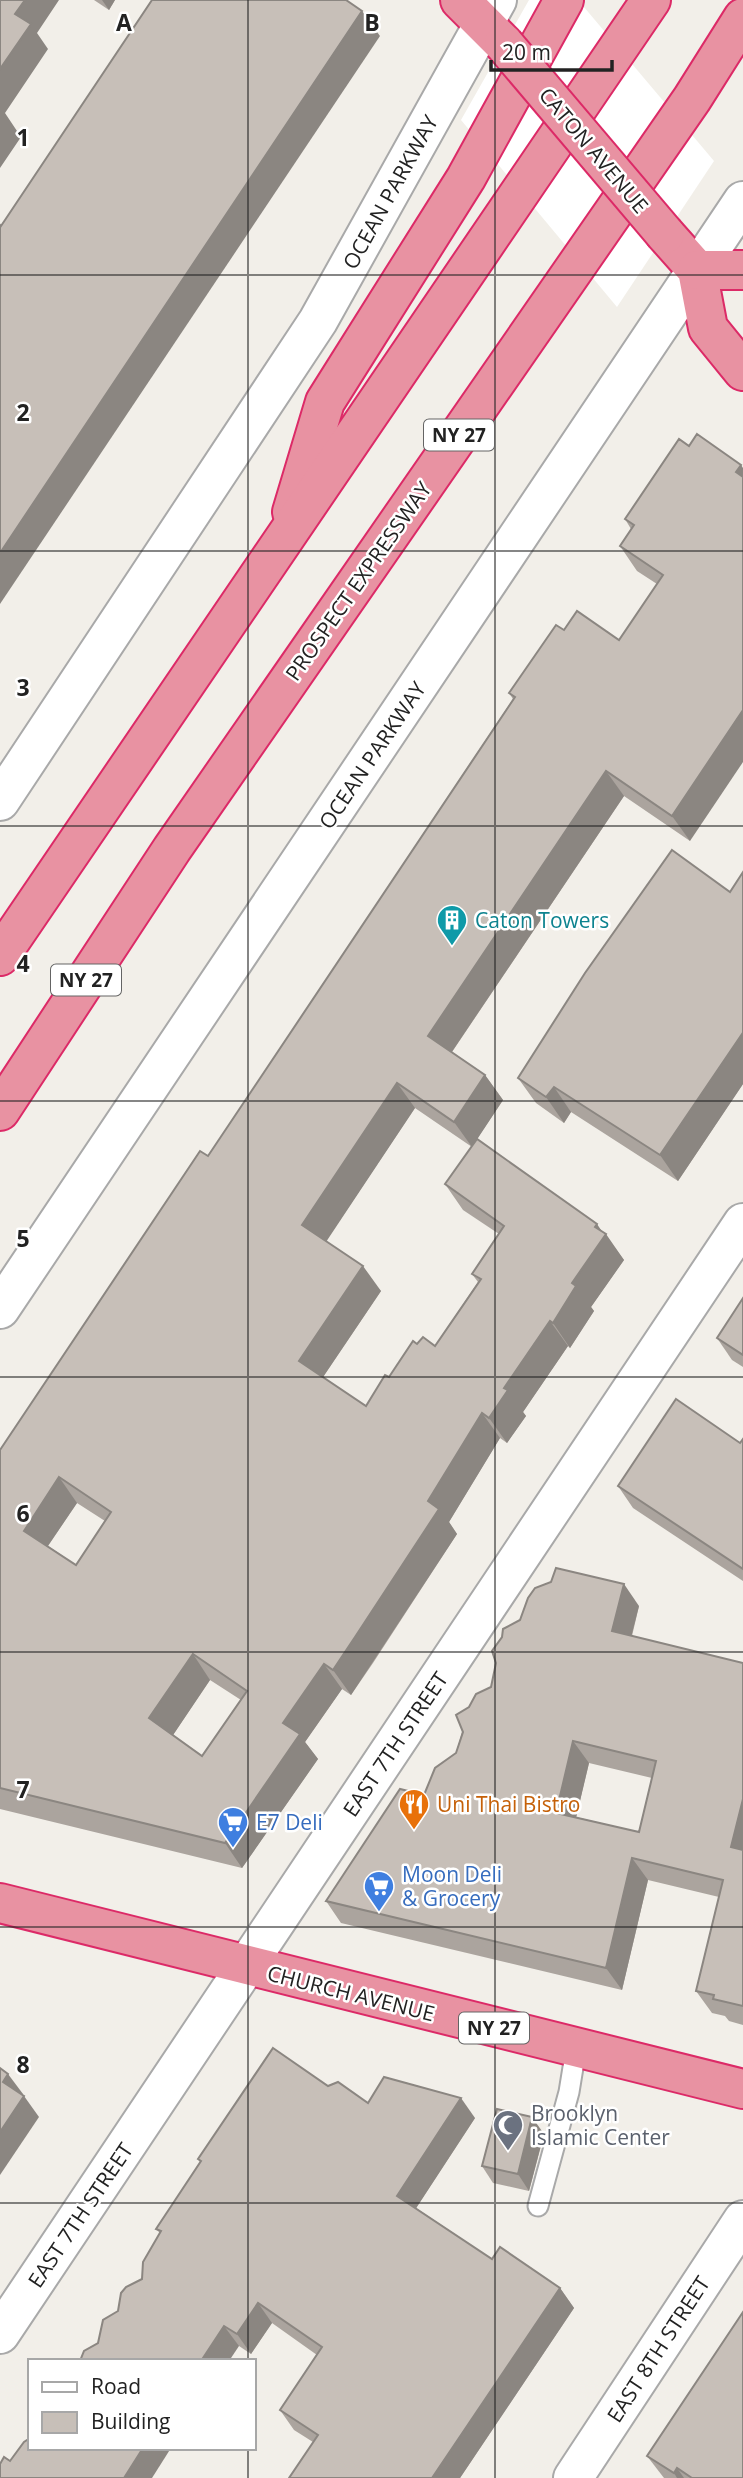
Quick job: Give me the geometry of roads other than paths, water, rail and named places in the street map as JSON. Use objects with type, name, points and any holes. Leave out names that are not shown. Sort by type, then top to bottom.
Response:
[{"type":"highway","points":[[281,547],[324,402],[466,178],[564,0]]},
{"type":"highway","points":[[0,956],[651,0]]},
{"type":"highway","name":"CATON AVENUE","points":[[486,16],[697,270]]},
{"type":"highway","name":"PROSPECT EXPRESSWAY","points":[[0,1111],[172,849],[676,121],[743,18]]},
{"type":"highway","points":[[743,270],[697,270],[708,328],[743,371]]},
{"type":"highway","name":"CHURCH AVENUE","points":[[0,1903],[246,1967],[743,2089]]},
{"type":"street","name":"OCEAN PARKWAY","points":[[0,801],[318,321],[486,16]]},
{"type":"street","name":"OCEAN PARKWAY","points":[[0,1309],[743,201]]},
{"type":"street","name":"EAST 7TH STREET","points":[[0,2334],[743,1223]]},
{"type":"street","name":"EAST 8TH STREET","points":[[573,2478],[743,2220]]},
{"type":"lane","points":[[538,2206],[569,2092],[576,2049]]},
{"type":"place","name":"Caton Towers","points":[[452,947]]},
{"type":"place","name":"Uni Thai Bistro","points":[[414,1831]]},
{"type":"place","name":"E7 Deli","points":[[233,1849]]},
{"type":"place","name":"Moon Deli & Grocery","points":[[379,1913]]},
{"type":"place","name":"Brooklyn Islamic Center","points":[[508,2152]]}]
